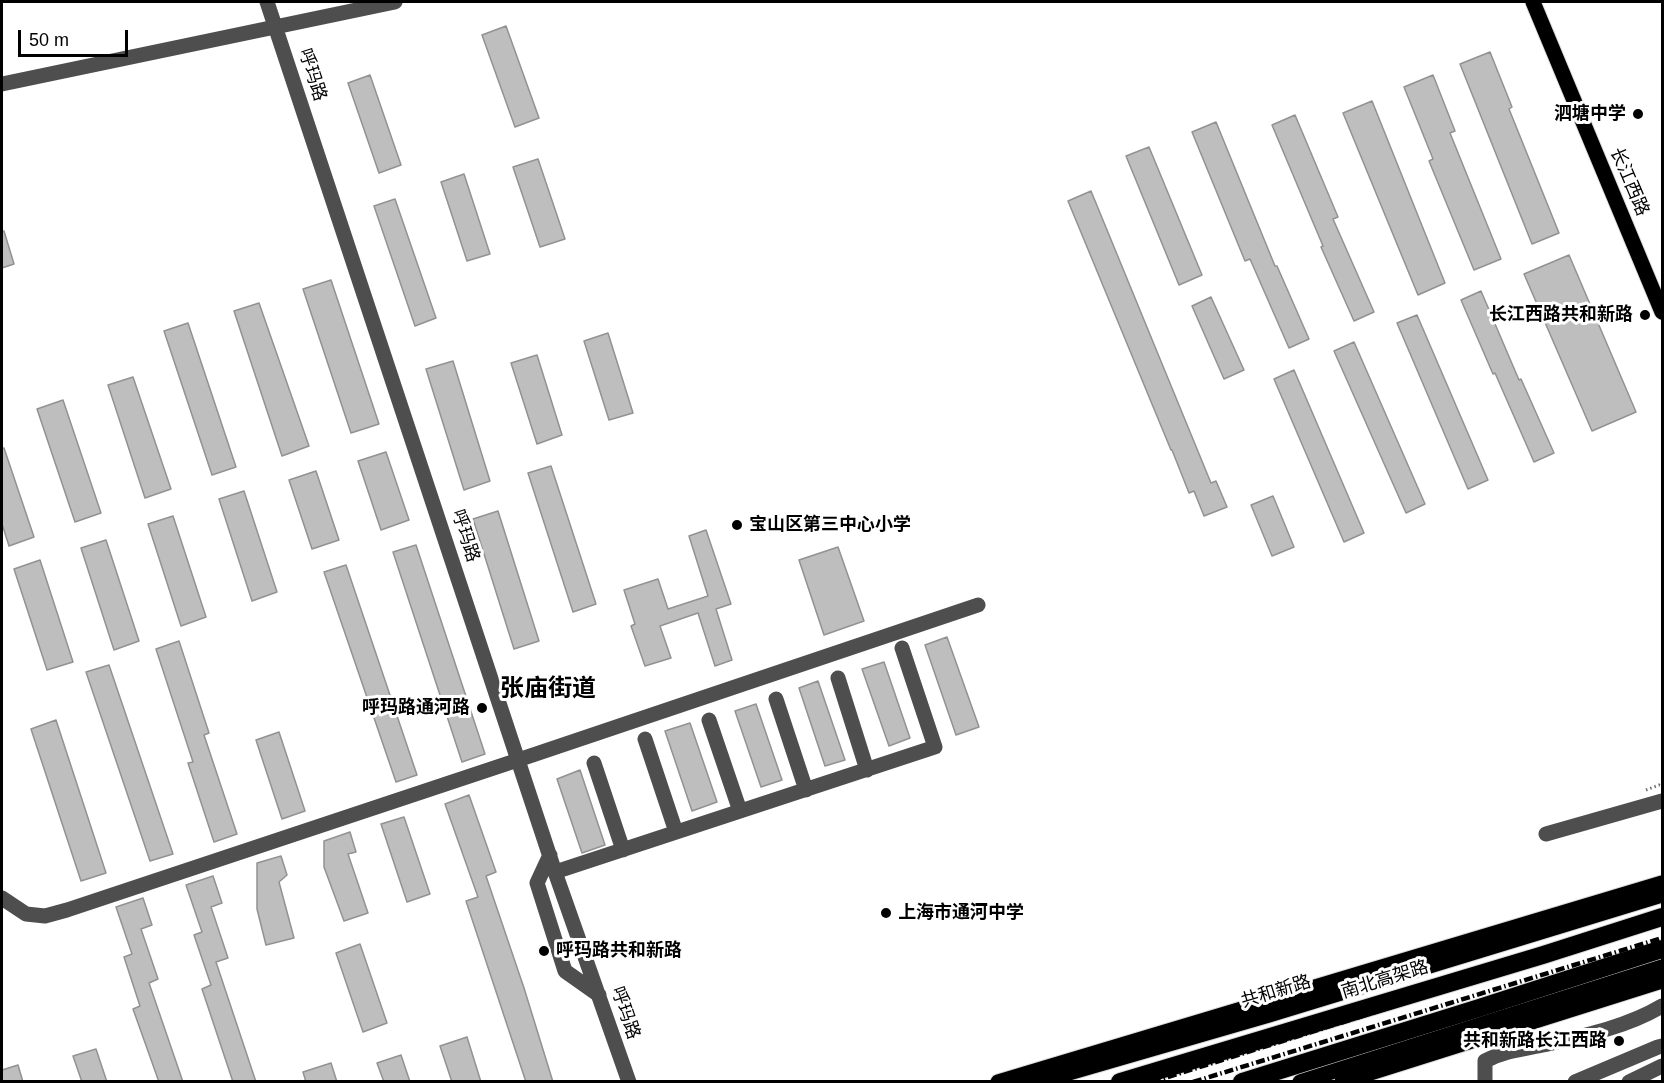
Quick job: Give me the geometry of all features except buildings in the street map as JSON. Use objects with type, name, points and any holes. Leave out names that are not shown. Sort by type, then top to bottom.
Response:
[{"type":"highway","name":"南北高架路","points":[[1120,1082],[1662,917]]},
{"type":"highway","points":[[1242,1082],[1662,949]]},
{"type":"main road","name":"长江西路","points":[[1533,2],[1662,312]]},
{"type":"main road","points":[[998,1082],[1662,883]]},
{"type":"main road","name":"共和新路","points":[[1038,1082],[1662,896]]},
{"type":"main road","points":[[1300,1082],[1662,967]]},
{"type":"main road","points":[[1342,1082],[1661,987]]},
{"type":"street","name":"呼玛路","points":[[267,2],[555,872],[628,1082]]},
{"type":"street","points":[[2,84],[395,2]]},
{"type":"street","points":[[2,898],[26,914],[45,916],[67,910],[978,605]]},
{"type":"street","points":[[555,872],[935,747],[902,648]]},
{"type":"street","points":[[838,678],[867,770]]},
{"type":"street","points":[[776,699],[806,790]]},
{"type":"street","points":[[709,720],[740,811]]},
{"type":"street","points":[[645,739],[676,832]]},
{"type":"street","points":[[594,763],[623,850]]},
{"type":"street","points":[[1546,834],[1662,801]]},
{"type":"street","points":[[550,855],[537,883],[565,971],[598,995]]},
{"type":"street","points":[[1485,1082],[1485,1060],[1499,1053],[1619,1025],[1644,1017],[1662,1006]]},
{"type":"street","points":[[1575,1082],[1662,1046]]},
{"type":"street","points":[[1629,1082],[1662,1066]]},
{"type":"railway","points":[[1152,1082],[1662,922]]},
{"type":"railway","points":[[1193,1082],[1662,938]]},
{"type":"place","name":"泗塘中学","points":[[1638,114]]},
{"type":"place","name":"长江西路共和新路","points":[[1645,315]]},
{"type":"place","name":"宝山区第三中心小学","points":[[737,525]]},
{"type":"place","name":"呼玛路通河路","points":[[482,708]]},
{"type":"place","name":"上海市通河中学","points":[[886,913]]},
{"type":"place","name":"呼玛路共和新路","points":[[544,951]]},
{"type":"place","name":"共和新路长江西路","points":[[1619,1041]]},
{"type":"district","name":"张庙街道","points":[[548,689]]}]
